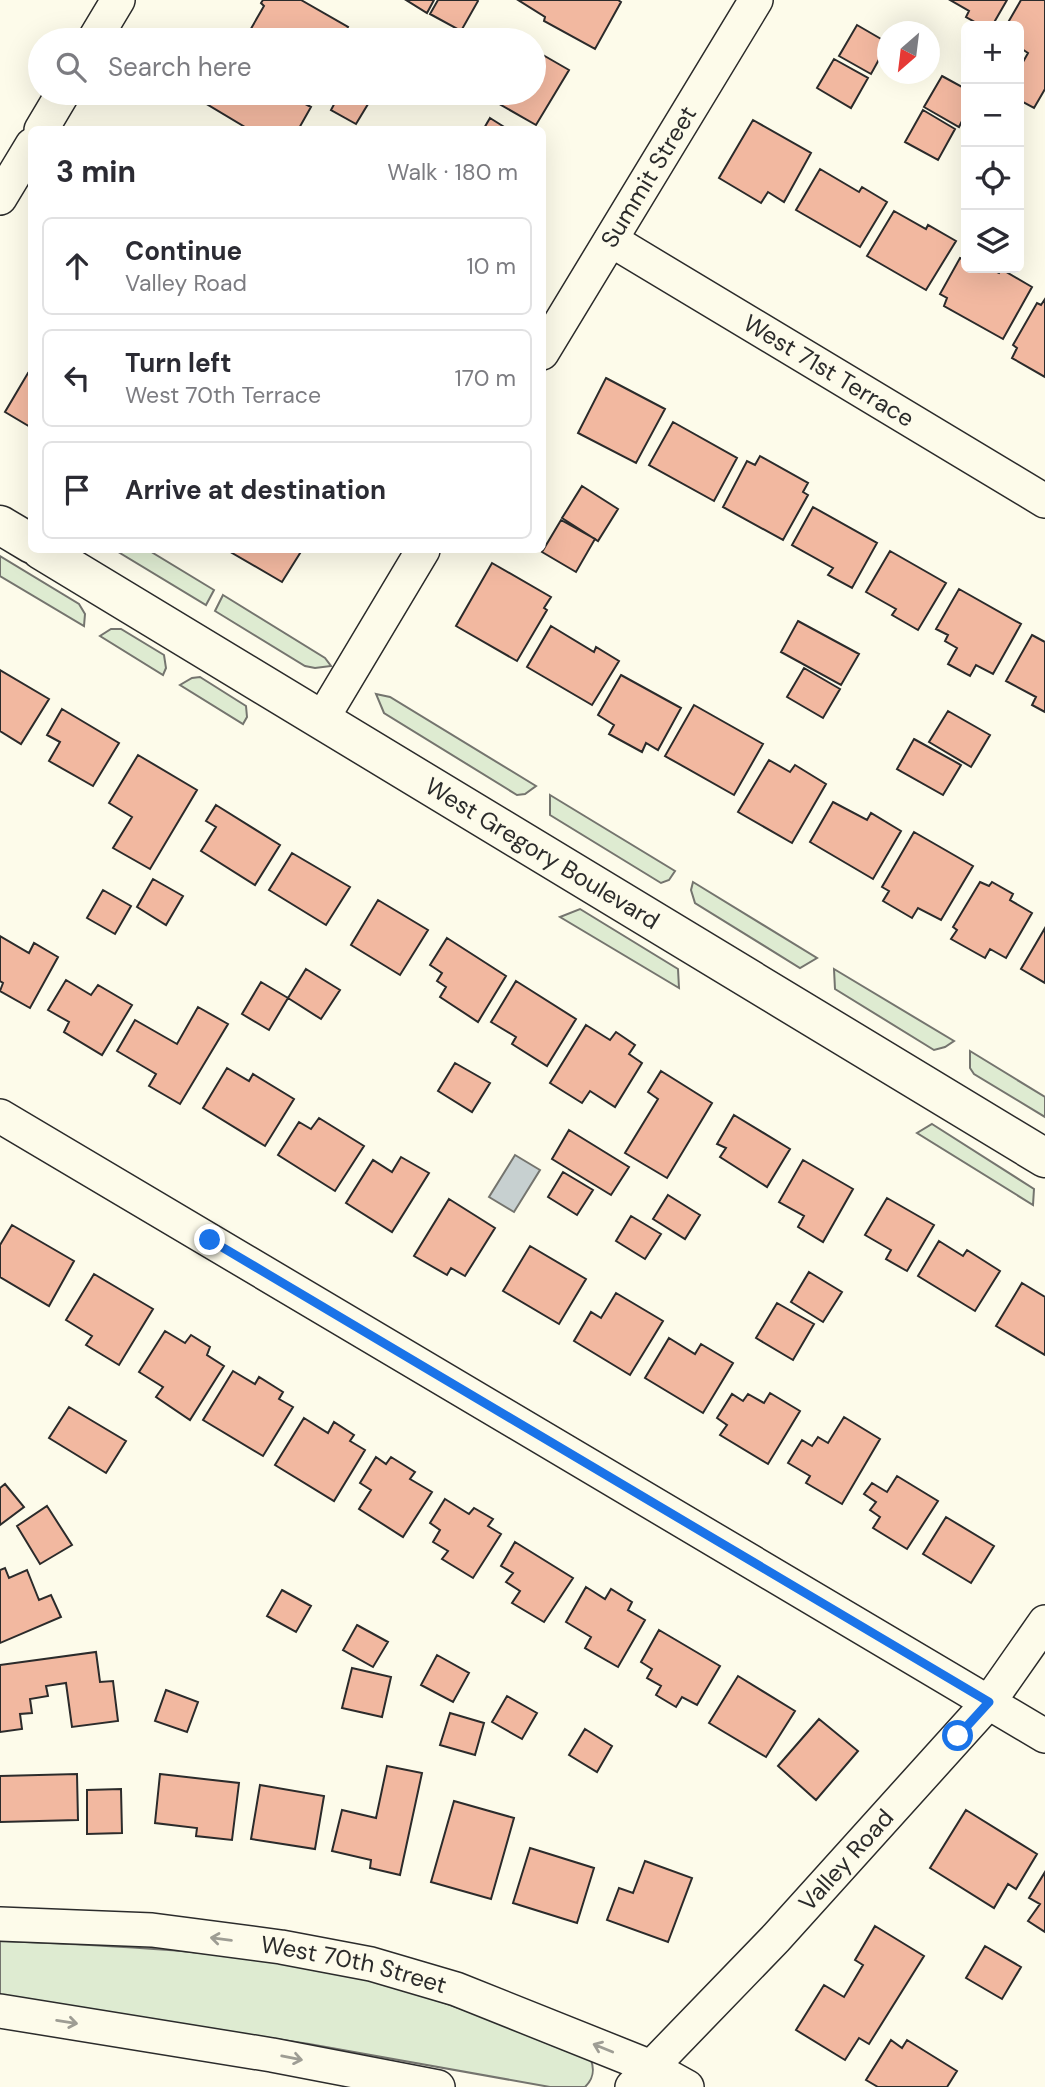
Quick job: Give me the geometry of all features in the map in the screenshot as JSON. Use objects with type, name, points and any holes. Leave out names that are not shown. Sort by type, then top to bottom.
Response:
[{"type":"main road","points":[[0,525],[28,542]]},
{"type":"main road","name":"West Gregory Boulevard","points":[[46,553],[1045,1158]]},
{"type":"street","points":[[101,28],[118,0]]},
{"type":"street","name":"Summit Street","points":[[546,346],[756,0]]},
{"type":"street","points":[[43,126],[56,105]]},
{"type":"street","points":[[0,198],[28,152]]},
{"type":"street","name":"West 71st Terrace","points":[[611,240],[1045,501]]},
{"type":"street","points":[[322,719],[421,553]]},
{"type":"street","points":[[0,1116],[1045,1736]]},
{"type":"street","name":"Valley Road","points":[[642,2077],[776,1938],[989,1702],[1045,1622]]},
{"type":"street","name":"West 70th Street","points":[[0,1924],[152,1930],[281,1947],[371,1964],[456,1989],[642,2077],[687,2087]]},
{"type":"street","points":[[0,2011],[272,2054],[438,2087]]},
{"type":"green space","points":[[120,553],[153,553],[214,590],[206,605]]},
{"type":"green space","points":[[0,556],[79,604],[85,614],[84,626],[0,576]]},
{"type":"green space","points":[[223,595],[325,658],[331,666],[305,666],[215,611]]},
{"type":"green space","points":[[111,629],[121,629],[164,655],[166,668],[163,675],[100,636]]},
{"type":"green space","points":[[200,677],[246,706],[247,717],[243,724],[180,685]]},
{"type":"green space","points":[[376,694],[390,697],[536,786],[525,794],[517,795],[384,713]]},
{"type":"green space","points":[[550,795],[675,871],[669,880],[661,883],[550,815]]},
{"type":"green space","points":[[693,882],[817,958],[800,968],[695,903],[691,890]]},
{"type":"green space","points":[[580,909],[678,969],[679,988],[560,917]]},
{"type":"green space","points":[[834,969],[954,1041],[934,1050],[835,989]]},
{"type":"green space","points":[[970,1051],[1045,1097],[1045,1117],[974,1074],[970,1068]]},
{"type":"green space","points":[[932,1124],[1034,1189],[1033,1205],[917,1133]]},
{"type":"green space","points":[[0,1941],[142,1948],[236,1957],[283,1963],[376,1982],[458,2008],[591,2060],[592,2075],[585,2087],[550,2087],[309,2044],[0,1996]]},
{"type":"shaded area","points":[[515,1155],[540,1170],[514,1212],[489,1197]]},
{"type":"building","points":[[263,0],[301,0],[348,27],[251,28],[264,6],[261,3]]},
{"type":"building","points":[[406,0],[434,0],[427,13]]},
{"type":"building","points":[[438,0],[478,1],[463,28],[456,28],[430,14]]},
{"type":"building","points":[[518,0],[621,2],[595,49],[544,21],[545,17]]},
{"type":"building","points":[[950,0],[1007,0],[995,21],[973,21],[966,17],[969,11]]},
{"type":"building","points":[[1021,0],[1045,0],[1045,89],[1034,108],[1024,103],[1024,60],[1028,53],[1024,50],[1024,21],[1009,21]]},
{"type":"building","points":[[857,25],[877,37],[877,63],[871,74],[839,56]]},
{"type":"building","points":[[546,57],[569,70],[536,125],[501,105],[546,105]]},
{"type":"building","points":[[834,59],[868,78],[851,108],[817,88]]},
{"type":"building","points":[[942,76],[961,86],[959,127],[924,107],[937,84],[940,84]]},
{"type":"building","points":[[208,105],[311,107],[300,126],[243,126]]},
{"type":"building","points":[[334,105],[367,105],[356,124],[331,110]]},
{"type":"building","points":[[923,110],[955,129],[938,160],[905,142]]},
{"type":"building","points":[[490,118],[503,126],[485,126]]},
{"type":"building","points":[[753,120],[811,153],[784,202],[768,192],[761,203],[719,178]]},
{"type":"building","points":[[820,169],[859,192],[862,187],[887,202],[860,247],[796,210]]},
{"type":"building","points":[[894,211],[926,229],[928,225],[956,241],[926,290],[867,256]]},
{"type":"building","points":[[960,258],[961,273],[1008,273],[1032,287],[1003,339],[944,306],[947,298],[940,294]]},
{"type":"building","points":[[1045,299],[1045,377],[1012,358],[1017,348],[1013,345],[1037,303],[1041,305]]},
{"type":"building","points":[[28,373],[28,426],[5,412]]},
{"type":"building","points":[[606,378],[665,409],[636,463],[578,433]]},
{"type":"building","points":[[673,422],[737,458],[714,501],[649,465]]},
{"type":"building","points":[[760,456],[808,483],[803,492],[808,495],[783,540],[723,507],[747,461],[755,465]]},
{"type":"building","points":[[582,486],[618,509],[598,541],[562,518]]},
{"type":"building","points":[[813,507],[877,543],[852,588],[828,575],[833,568],[792,545]]},
{"type":"building","points":[[561,520],[595,539],[576,572],[544,553],[546,553],[546,545]]},
{"type":"building","points":[[890,551],[946,583],[918,630],[892,615],[896,609],[866,592]]},
{"type":"building","points":[[232,553],[300,553],[282,582]]},
{"type":"building","points":[[492,563],[551,597],[544,608],[547,610],[517,661],[456,626]]},
{"type":"building","points":[[959,589],[1021,624],[993,674],[976,665],[970,676],[948,664],[957,648],[945,641],[948,635],[936,629]]},
{"type":"building","points":[[798,621],[859,654],[841,685],[781,652]]},
{"type":"building","points":[[551,626],[594,652],[596,647],[619,661],[592,705],[527,667]]},
{"type":"building","points":[[1032,635],[1045,642],[1045,712],[1032,705],[1036,697],[1006,681]]},
{"type":"building","points":[[804,668],[840,689],[823,718],[787,697]]},
{"type":"building","points":[[0,670],[49,699],[21,744],[0,731]]},
{"type":"building","points":[[621,675],[681,708],[658,750],[646,743],[642,752],[609,734],[614,725],[598,715]]},
{"type":"building","points":[[694,705],[763,744],[734,795],[665,756]]},
{"type":"building","points":[[62,709],[119,743],[93,786],[49,761],[60,742],[47,735]]},
{"type":"building","points":[[948,711],[990,735],[971,767],[929,742]]},
{"type":"building","points":[[914,739],[961,765],[943,795],[897,769]]},
{"type":"building","points":[[138,755],[197,790],[150,869],[113,848],[132,817],[109,803]]},
{"type":"building","points":[[769,760],[790,772],[795,765],[826,784],[792,843],[738,812]]},
{"type":"building","points":[[833,802],[867,820],[871,813],[901,831],[873,879],[810,842]]},
{"type":"building","points":[[216,805],[280,845],[255,885],[201,851],[216,827],[206,821]]},
{"type":"building","points":[[914,832],[973,866],[941,920],[918,908],[912,918],[883,901],[889,891],[882,887]]},
{"type":"building","points":[[292,853],[350,887],[326,925],[269,890]]},
{"type":"building","points":[[153,879],[183,896],[166,925],[137,907]]},
{"type":"building","points":[[980,882],[989,886],[992,882],[1013,894],[1010,900],[1032,913],[1006,958],[990,949],[985,958],[951,939],[957,930],[953,927]]},
{"type":"building","points":[[103,890],[131,906],[115,934],[87,918]]},
{"type":"building","points":[[378,900],[428,930],[400,975],[351,945]]},
{"type":"building","points":[[1045,928],[1045,983],[1021,969]]},
{"type":"building","points":[[0,936],[29,953],[34,943],[58,957],[30,1008],[0,991],[3,983],[0,981]]},
{"type":"building","points":[[447,938],[506,976],[478,1022],[440,997],[446,987],[437,981],[442,973],[430,965]]},
{"type":"building","points":[[306,969],[340,990],[321,1019],[288,998]]},
{"type":"building","points":[[66,980],[91,995],[98,985],[132,1005],[102,1055],[64,1032],[69,1022],[48,1010]]},
{"type":"building","points":[[516,981],[576,1019],[547,1066],[512,1044],[516,1037],[491,1022]]},
{"type":"building","points":[[261,982],[288,998],[269,1030],[242,1014]]},
{"type":"building","points":[[198,1007],[228,1024],[180,1104],[149,1086],[156,1074],[117,1051],[135,1020],[177,1044]]},
{"type":"building","points":[[586,1025],[610,1040],[616,1032],[635,1045],[629,1054],[642,1063],[615,1107],[590,1091],[582,1103],[550,1083]]},
{"type":"building","points":[[455,1063],[490,1083],[472,1112],[438,1091]]},
{"type":"building","points":[[227,1068],[249,1081],[253,1074],[294,1099],[265,1146],[203,1108]]},
{"type":"building","points":[[661,1071],[712,1103],[667,1178],[625,1153],[658,1099],[648,1092]]},
{"type":"building","points":[[734,1115],[790,1149],[767,1187],[720,1157],[726,1148],[717,1144]]},
{"type":"building","points":[[319,1118],[364,1146],[335,1191],[278,1155],[299,1122],[311,1129]]},
{"type":"building","points":[[569,1130],[629,1167],[611,1195],[552,1159]]},
{"type":"building","points":[[401,1157],[429,1173],[392,1232],[346,1203],[373,1160],[392,1172]]},
{"type":"building","points":[[803,1160],[853,1189],[823,1242],[798,1227],[804,1216],[779,1202]]},
{"type":"building","points":[[563,1172],[593,1190],[577,1215],[548,1197]]},
{"type":"building","points":[[668,1195],[700,1215],[685,1239],[653,1219]]},
{"type":"building","points":[[887,1198],[934,1225],[907,1271],[886,1259],[891,1250],[865,1235]]},
{"type":"building","points":[[449,1199],[495,1228],[465,1276],[451,1268],[447,1275],[414,1256]]},
{"type":"building","points":[[631,1216],[661,1234],[645,1259],[616,1241]]},
{"type":"building","points":[[12,1225],[74,1261],[49,1306],[0,1277],[0,1245]]},
{"type":"building","points":[[939,1241],[963,1256],[967,1250],[1000,1271],[975,1311],[918,1276]]},
{"type":"building","points":[[530,1246],[586,1279],[559,1324],[503,1291]]},
{"type":"building","points":[[809,1272],[842,1292],[823,1322],[791,1302]]},
{"type":"building","points":[[94,1274],[153,1309],[119,1365],[86,1345],[92,1336],[66,1320]]},
{"type":"building","points":[[1022,1283],[1045,1297],[1045,1355],[996,1326]]},
{"type":"building","points":[[616,1293],[663,1321],[630,1375],[574,1341],[591,1312],[601,1318]]},
{"type":"building","points":[[777,1303],[814,1324],[793,1360],[756,1338]]},
{"type":"building","points":[[165,1331],[185,1343],[191,1335],[210,1347],[207,1355],[224,1366],[190,1420],[156,1397],[163,1387],[139,1372]]},
{"type":"building","points":[[669,1338],[695,1354],[701,1344],[733,1363],[703,1413],[645,1378]]},
{"type":"building","points":[[233,1371],[255,1384],[259,1377],[283,1392],[279,1399],[293,1407],[263,1456],[203,1420]]},
{"type":"building","points":[[770,1393],[800,1411],[768,1464],[720,1435],[727,1425],[717,1418],[732,1394],[743,1401],[748,1394],[764,1403]]},
{"type":"building","points":[[69,1407],[126,1441],[106,1473],[49,1438]]},
{"type":"building","points":[[844,1417],[880,1439],[842,1504],[806,1483],[810,1476],[788,1463],[802,1440],[812,1446],[818,1437],[828,1443]]},
{"type":"building","points":[[304,1418],[328,1433],[334,1422],[354,1435],[350,1441],[365,1450],[334,1501],[275,1465]]},
{"type":"building","points":[[376,1457],[386,1464],[391,1457],[415,1472],[410,1479],[432,1492],[403,1537],[359,1509],[371,1490],[360,1483]]},
{"type":"building","points":[[897,1476],[938,1501],[907,1549],[873,1528],[880,1517],[870,1510],[876,1502],[864,1494],[872,1483],[887,1492]]},
{"type":"building","points":[[5,1484],[24,1507],[0,1525],[0,1488]]},
{"type":"building","points":[[445,1499],[469,1514],[474,1508],[493,1519],[488,1526],[501,1534],[473,1578],[442,1559],[448,1551],[433,1542],[440,1530],[430,1523]]},
{"type":"building","points":[[47,1506],[72,1545],[40,1564],[17,1526]]},
{"type":"building","points":[[946,1517],[994,1546],[971,1583],[923,1554]]},
{"type":"building","points":[[515,1542],[573,1578],[544,1622],[512,1603],[520,1591],[506,1582],[513,1573],[501,1566]]},
{"type":"building","points":[[5,1568],[9,1578],[27,1570],[39,1600],[51,1595],[61,1617],[0,1643],[0,1570]]},
{"type":"building","points":[[586,1587],[605,1599],[611,1589],[632,1602],[628,1610],[645,1620],[618,1667],[585,1648],[591,1637],[566,1622]]},
{"type":"building","points":[[282,1590],[311,1606],[296,1632],[267,1616]]},
{"type":"building","points":[[357,1625],[388,1642],[373,1667],[343,1650]]},
{"type":"building","points":[[659,1630],[720,1666],[697,1705],[682,1697],[676,1707],[656,1695],[661,1686],[647,1678],[652,1669],[641,1662]]},
{"type":"building","points":[[96,1652],[100,1682],[113,1681],[118,1721],[72,1727],[66,1683],[46,1686],[48,1696],[30,1699],[32,1713],[20,1714],[22,1729],[0,1732],[0,1665]]},
{"type":"building","points":[[437,1655],[469,1673],[453,1702],[421,1685]]},
{"type":"building","points":[[352,1668],[391,1677],[382,1717],[342,1708]]},
{"type":"building","points":[[738,1676],[795,1711],[766,1757],[709,1723]]},
{"type":"building","points":[[166,1690],[198,1702],[187,1732],[155,1721]]},
{"type":"building","points":[[507,1696],[537,1713],[522,1739],[492,1722]]},
{"type":"building","points":[[450,1713],[484,1723],[475,1755],[440,1745]]},
{"type":"building","points":[[819,1719],[858,1751],[816,1800],[778,1766]]},
{"type":"building","points":[[585,1729],[612,1746],[597,1772],[569,1755]]},
{"type":"building","points":[[387,1766],[422,1773],[400,1875],[370,1868],[371,1860],[332,1851],[342,1810],[376,1818]]},
{"type":"building","points":[[77,1774],[78,1820],[0,1822],[0,1776]]},
{"type":"building","points":[[160,1774],[239,1783],[232,1840],[196,1836],[197,1828],[155,1823]]},
{"type":"building","points":[[260,1785],[324,1796],[315,1849],[251,1839]]},
{"type":"building","points":[[121,1789],[122,1833],[87,1834],[87,1790]]},
{"type":"building","points":[[454,1801],[514,1818],[491,1899],[431,1882]]},
{"type":"building","points":[[966,1810],[1037,1854],[1016,1889],[1008,1884],[994,1908],[930,1868]]},
{"type":"building","points":[[530,1848],[594,1868],[577,1923],[513,1903]]},
{"type":"building","points":[[645,1861],[692,1878],[668,1942],[607,1920],[619,1888],[633,1893]]},
{"type":"building","points":[[1045,1872],[1045,1932],[1028,1921],[1040,1904],[1029,1898]]},
{"type":"building","points":[[875,1926],[924,1956],[869,2044],[859,2038],[845,2060],[796,2030],[824,1985],[844,1997],[863,1965],[855,1960]]},
{"type":"building","points":[[985,1946],[1021,1967],[1002,1999],[966,1978]]},
{"type":"building","points":[[891,2040],[902,2048],[907,2040],[957,2071],[947,2087],[878,2087],[866,2080]]},
{"type":"route","points":[[210,1240],[989,1702],[958,1736]]}]
